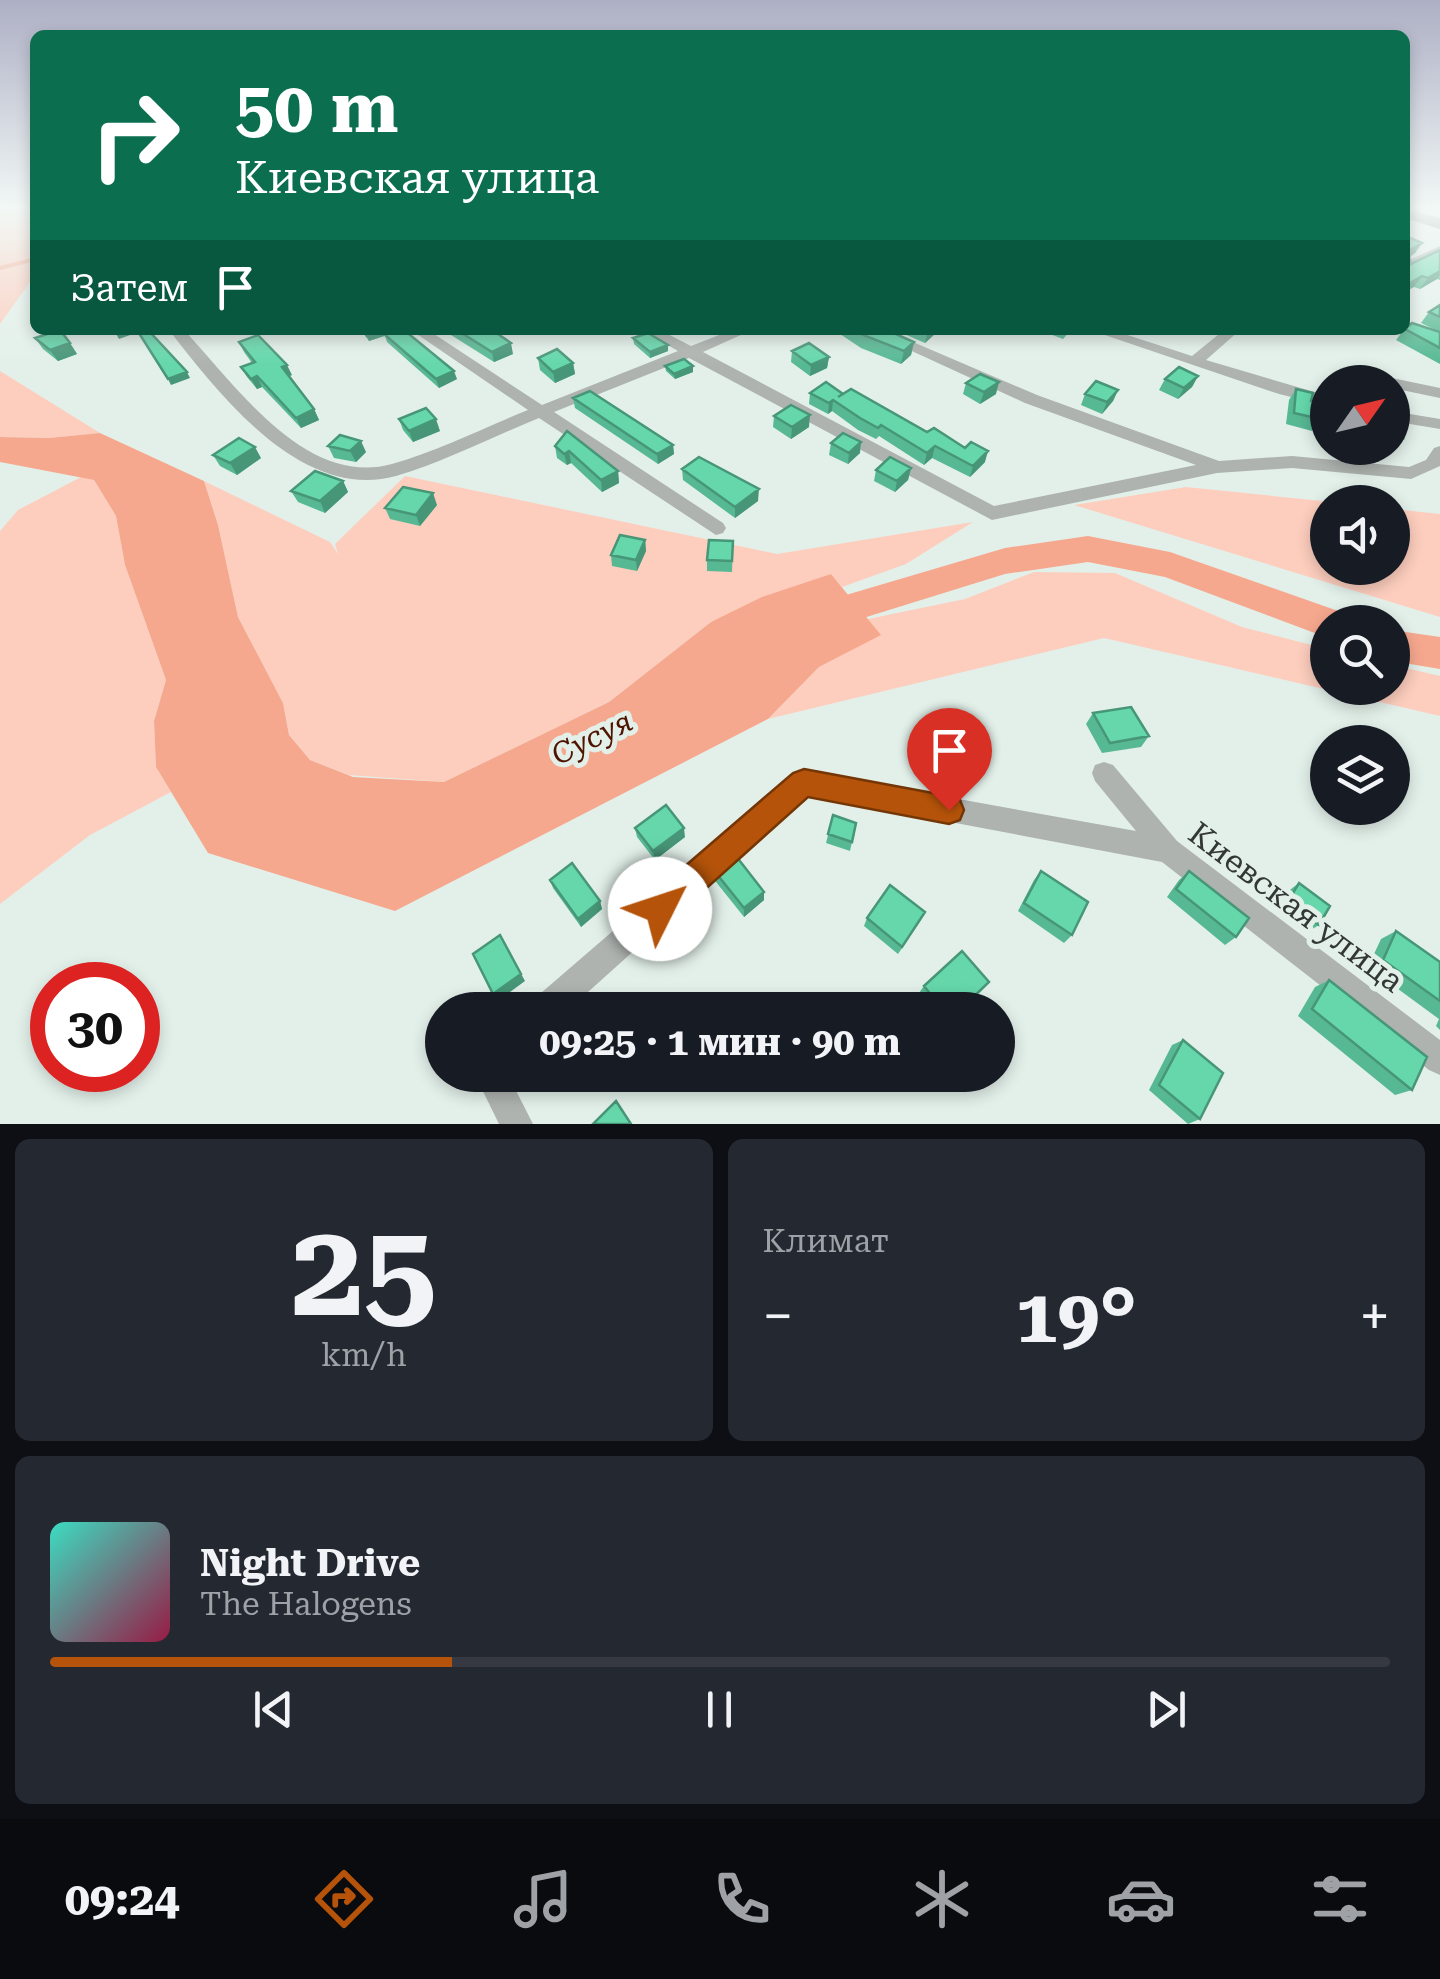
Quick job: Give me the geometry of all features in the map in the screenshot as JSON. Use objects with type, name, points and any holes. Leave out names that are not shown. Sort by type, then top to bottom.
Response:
[{"type":"street","points":[[1410,327],[1440,340]]},
{"type":"street","points":[[181,335],[284,447],[316,464],[356,475],[390,471],[731,335]]},
{"type":"street","points":[[426,335],[716,528]]},
{"type":"street","points":[[660,335],[992,513],[1217,467],[1292,462],[1411,473],[1432,464],[1440,452]]},
{"type":"street","points":[[885,335],[1031,399],[1217,467]]},
{"type":"street","points":[[1112,335],[1310,395]]},
{"type":"street","points":[[1194,362],[1227,335]]},
{"type":"street","points":[[1410,387],[1439,393]]},
{"type":"street","points":[[1410,419],[1440,424]]},
{"type":"street","points":[[1104,773],[1168,850]]},
{"type":"street","name":"Киевская улица","points":[[565,992],[804,782],[1168,850],[1440,1059]]},
{"type":"street","points":[[500,1092],[517,1124]]},
{"type":"shaded area","points":[[0,260],[30,260],[30,282],[0,324]]},
{"type":"shaded area","points":[[0,371],[100,433],[0,437]]},
{"type":"shaded area","points":[[405,476],[777,554],[973,522],[906,564],[842,587],[831,574],[711,622],[609,702],[444,782],[348,775],[310,760],[289,735],[283,703],[238,617],[204,481],[330,542],[338,554],[335,544]]},
{"type":"shaded area","points":[[81,477],[94,480],[116,516],[125,565],[166,680],[154,721],[156,767],[171,792],[90,835],[0,904],[0,531],[18,510]]},
{"type":"shaded area","points":[[1186,487],[1310,500],[1310,577],[1074,505]]},
{"type":"shaded area","points":[[1410,511],[1440,514],[1440,617],[1335,585],[1410,585]]},
{"type":"shaded area","points":[[1034,572],[1115,573],[1242,627],[1310,645],[1310,686],[1104,638],[768,719],[819,667],[880,635],[868,619],[965,599]]},
{"type":"shaded area","points":[[1410,669],[1440,676],[1440,716],[1393,705],[1410,705]]},
{"type":"water","points":[[100,433],[204,481],[238,617],[283,703],[289,735],[310,760],[353,777],[444,782],[609,702],[711,622],[762,597],[831,574],[881,635],[819,667],[768,719],[395,911],[208,853],[156,767],[154,721],[166,680],[125,565],[116,516],[94,480],[0,462],[0,437]]},
{"type":"building","points":[[1410,260],[1411,264],[1440,260],[1440,271],[1428,278],[1422,276],[1410,283]]},
{"type":"building","points":[[1440,305],[1440,317],[1429,312]]},
{"type":"building","points":[[1410,325],[1440,332],[1440,348],[1410,332]]},
{"type":"building","points":[[64,335],[70,343],[50,350],[35,338]]},
{"type":"building","points":[[140,335],[153,335],[187,372],[168,379]]},
{"type":"building","points":[[258,335],[287,365],[282,367],[314,409],[296,418],[257,376],[251,379],[241,367],[255,362],[239,342]]},
{"type":"building","points":[[385,335],[410,335],[454,371],[436,379]]},
{"type":"building","points":[[465,335],[499,335],[511,343],[492,352]]},
{"type":"building","points":[[651,335],[668,345],[650,352],[633,338]]},
{"type":"building","points":[[863,335],[898,335],[914,342],[904,351]]},
{"type":"building","points":[[809,343],[829,357],[811,365],[792,351]]},
{"type":"building","points":[[557,349],[573,363],[553,372],[538,358]]},
{"type":"building","points":[[684,359],[693,366],[674,374],[665,366]]},
{"type":"building","points":[[1179,367],[1198,376],[1184,388],[1165,379]]},
{"type":"building","points":[[980,374],[999,382],[984,392],[966,383]]},
{"type":"building","points":[[1096,381],[1118,390],[1107,402],[1085,394]]},
{"type":"building","points":[[826,382],[843,394],[851,389],[927,432],[934,428],[965,448],[971,442],[988,451],[973,466],[935,446],[927,453],[833,400],[829,403],[810,393]]},
{"type":"building","points":[[1296,389],[1310,392],[1310,417],[1294,413]]},
{"type":"building","points":[[590,391],[673,445],[657,454],[573,398]]},
{"type":"building","points":[[791,405],[810,415],[792,427],[774,416]]},
{"type":"building","points":[[426,408],[436,419],[409,431],[399,419]]},
{"type":"building","points":[[567,431],[618,471],[601,480],[569,451],[564,454],[555,446]]},
{"type":"building","points":[[843,433],[861,442],[849,453],[831,443]]},
{"type":"building","points":[[340,435],[361,441],[350,451],[328,446]]},
{"type":"building","points":[[239,438],[255,447],[230,463],[213,455]]},
{"type":"building","points":[[699,457],[759,489],[735,507],[682,469]]},
{"type":"building","points":[[890,457],[911,468],[897,481],[876,470]]},
{"type":"building","points":[[315,471],[343,481],[320,501],[291,491]]},
{"type":"building","points":[[403,487],[433,493],[416,515],[385,508]]},
{"type":"building","points":[[620,535],[645,540],[636,560],[611,555]]},
{"type":"building","points":[[709,540],[733,541],[732,561],[707,560]]},
{"type":"building","points":[[1131,707],[1149,736],[1110,743],[1093,713]]},
{"type":"building","points":[[666,805],[684,828],[653,851],[635,828]]},
{"type":"building","points":[[833,815],[856,823],[852,842],[828,834]]},
{"type":"building","points":[[736,856],[764,892],[744,908],[716,873]]},
{"type":"building","points":[[572,863],[600,901],[578,919],[550,880]]},
{"type":"building","points":[[1041,871],[1088,902],[1072,935],[1024,903]]},
{"type":"building","points":[[1189,871],[1249,918],[1236,937],[1176,889]]},
{"type":"building","points":[[1299,883],[1330,906],[1319,925],[1288,901]]},
{"type":"building","points":[[890,885],[925,912],[902,947],[867,918]]},
{"type":"building","points":[[679,907],[693,924],[661,952],[647,934]]},
{"type":"building","points":[[1396,931],[1440,962],[1440,1001],[1383,960]]},
{"type":"building","points":[[500,935],[521,974],[492,992],[473,954]]},
{"type":"building","points":[[962,951],[989,982],[979,992],[929,992],[924,986]]},
{"type":"building","points":[[1329,980],[1427,1057],[1412,1090],[1312,1009]]},
{"type":"building","points":[[1183,1040],[1223,1073],[1200,1119],[1159,1085]]},
{"type":"building","points":[[616,1101],[631,1124],[593,1124]]},
{"type":"waterway","points":[[0,268],[29,260]]},
{"type":"waterway","name":"Сусуя","points":[[815,618],[1005,561],[1088,549],[1170,565],[1310,616]]},
{"type":"waterway","name":"Сусуя","points":[[1410,648],[1440,653]]},
{"type":"route","points":[[660,909],[804,782],[949,810]]}]
